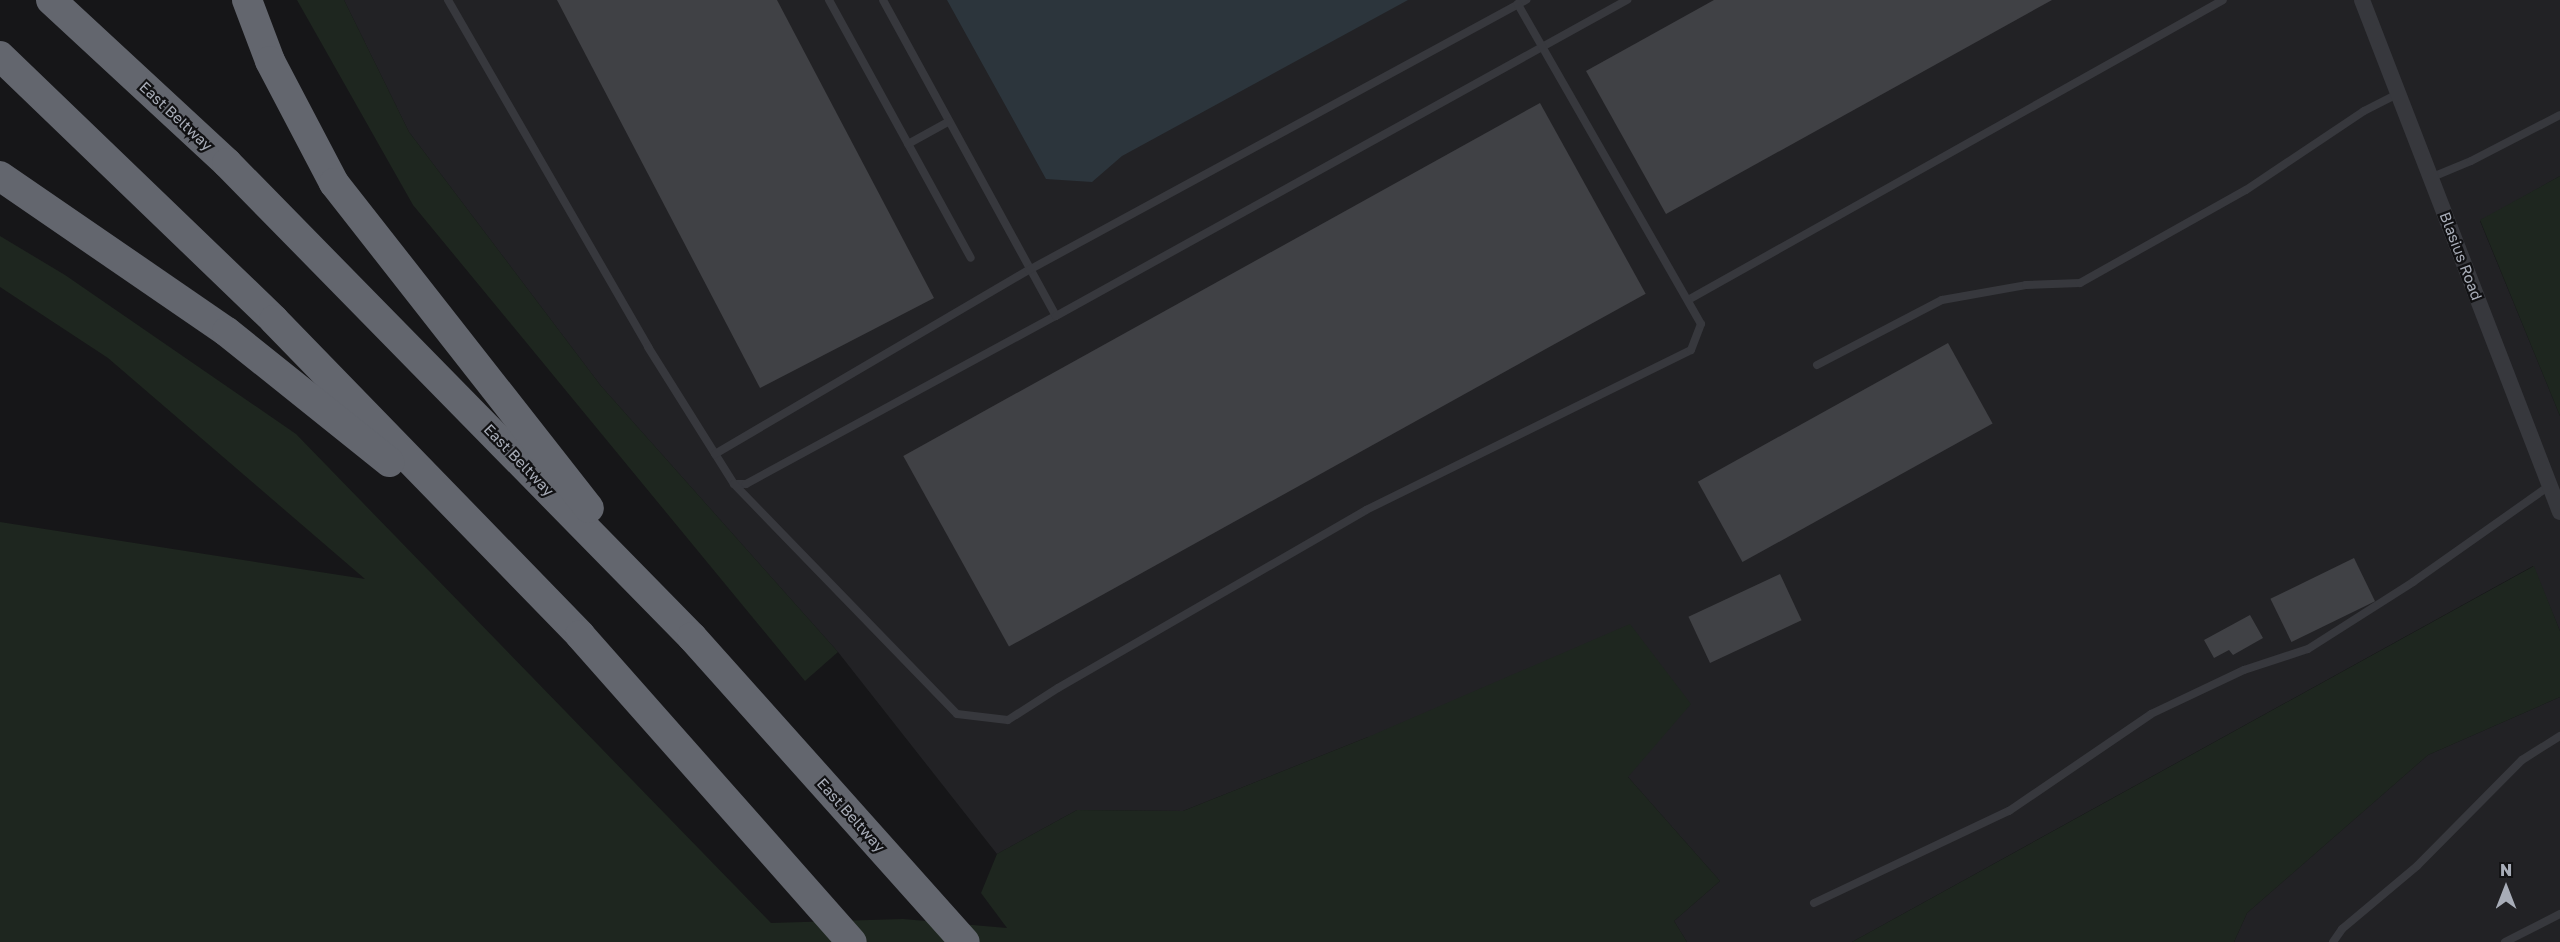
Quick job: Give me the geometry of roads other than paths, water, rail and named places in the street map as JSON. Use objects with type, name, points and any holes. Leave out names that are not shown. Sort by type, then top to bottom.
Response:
[{"type":"highway","name":"East Beltway","points":[[51,0],[227,163],[692,636],[965,942]]},
{"type":"highway","points":[[247,0],[270,61],[334,183],[692,636]]},
{"type":"highway","points":[[0,56],[274,320],[580,634],[852,942]]},
{"type":"highway","points":[[0,176],[227,332],[490,542]]},
{"type":"street","name":"Blasius Road","points":[[2362,0],[2556,497]]},
{"type":"lane","points":[[448,0],[648,347],[715,454],[734,484],[957,714],[1008,720],[1068,682],[1366,510],[1691,350],[1701,324],[1544,46],[1522,2],[1029,270],[715,454]]},
{"type":"lane","points":[[829,0],[971,258]]},
{"type":"lane","points":[[884,0],[948,122],[1056,316]]},
{"type":"lane","points":[[734,484],[746,484],[1056,316],[1627,0]]},
{"type":"lane","points":[[1688,300],[2223,0]]},
{"type":"lane","points":[[1816,365],[1942,300],[2026,285],[2080,283],[2246,190],[2364,111],[2398,94]]},
{"type":"lane","points":[[2430,178],[2471,161],[2560,115]]},
{"type":"lane","points":[[908,144],[948,122]]},
{"type":"lane","points":[[1814,903],[2009,811],[2151,714],[2244,670],[2308,648],[2556,497]]},
{"type":"lane","points":[[2333,942],[2342,929],[2416,866],[2522,760],[2560,736]]},
{"type":"lane","points":[[2505,942],[2560,914]]}]
